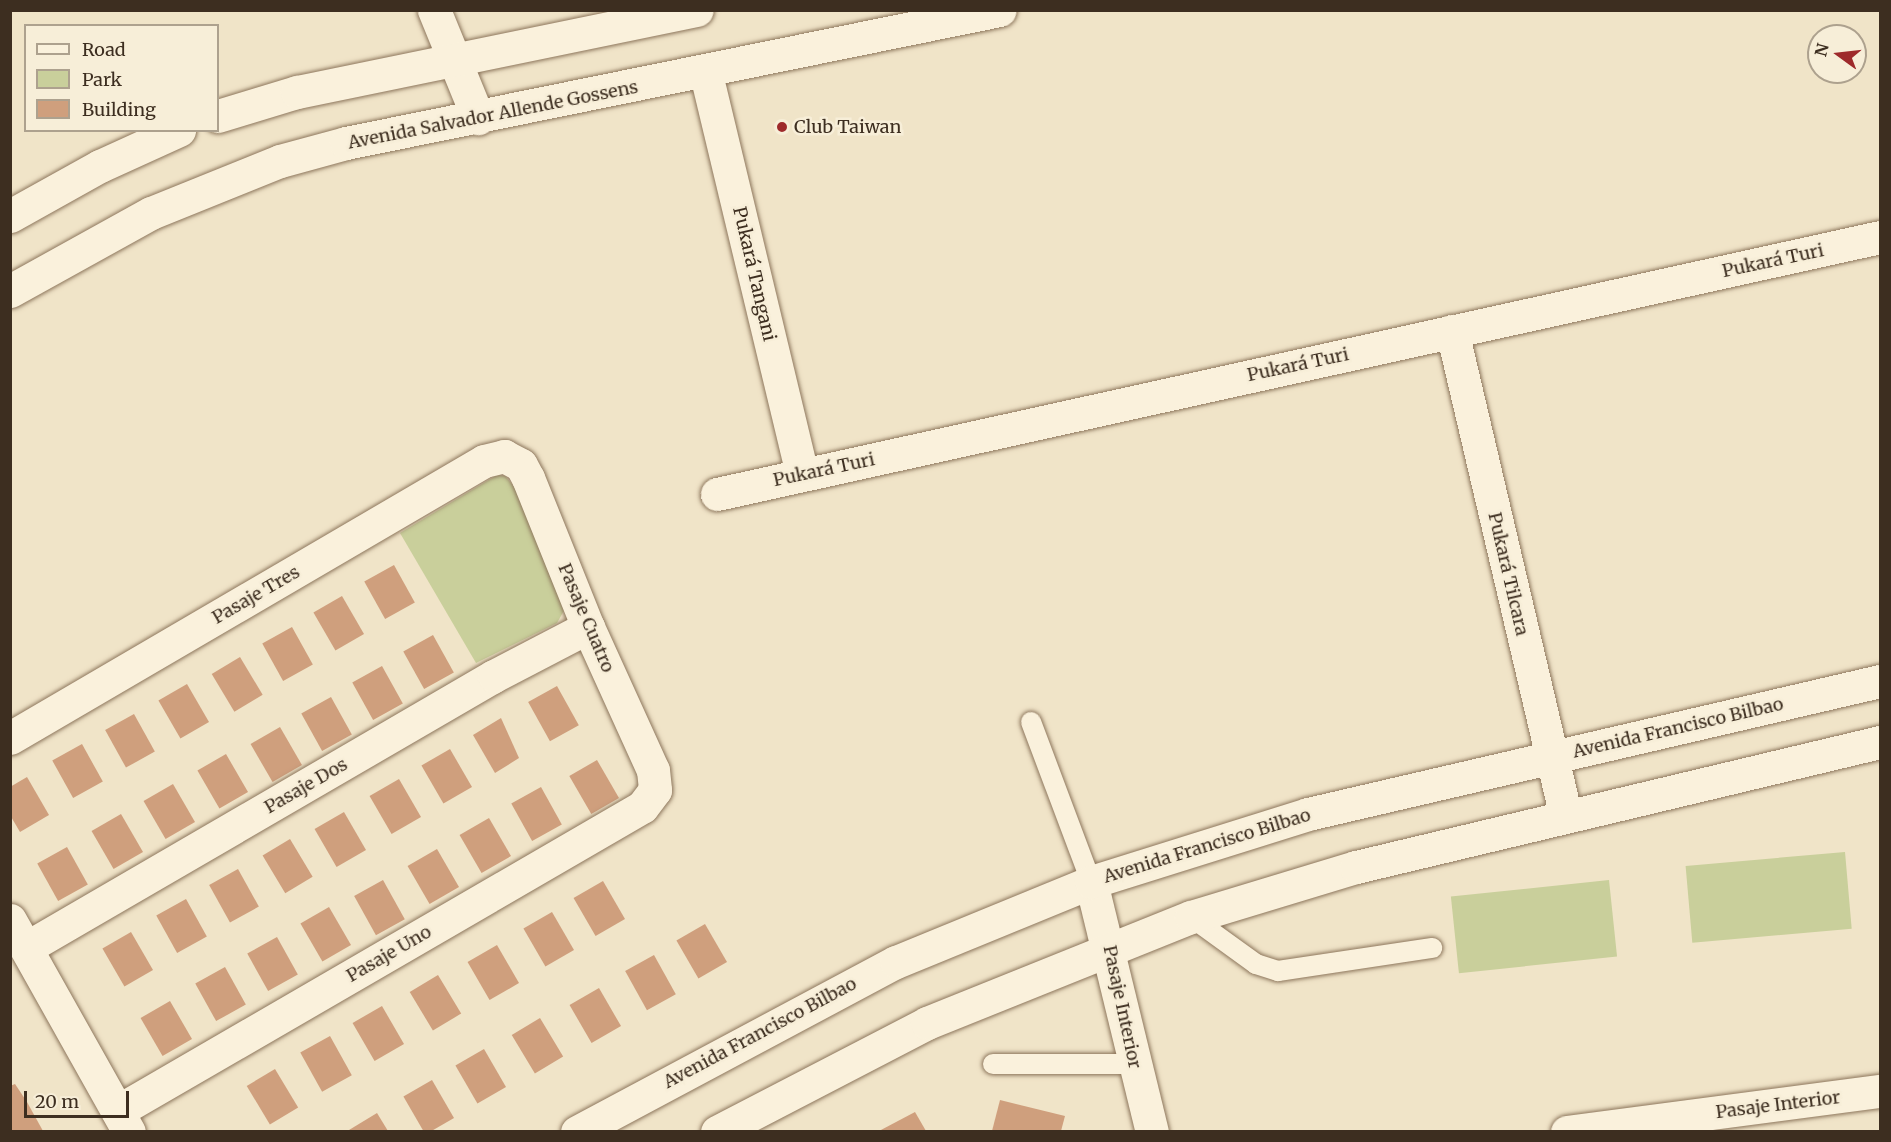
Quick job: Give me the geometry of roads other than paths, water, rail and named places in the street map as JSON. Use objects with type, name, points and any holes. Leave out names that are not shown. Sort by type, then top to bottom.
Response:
[{"type":"street","points":[[434,10],[478,118]]},
{"type":"street","points":[[219,116],[297,92],[697,10]]},
{"type":"street","name":"Avenida Salvador Allende Gossens","points":[[10,291],[151,213],[215,184],[346,143],[706,74],[997,11]]},
{"type":"street","name":"Pukará Tangani","points":[[706,74],[802,475]]},
{"type":"street","points":[[10,216],[100,166],[175,132]]},
{"type":"street","name":"Pukará Turi","points":[[717,494],[1881,237]]},
{"type":"street","name":"Pukará Tilcara","points":[[1452,331],[1566,817]]},
{"type":"street","name":"Pasaje Cuatro","points":[[504,456],[521,465],[528,478],[588,627],[653,770],[655,790]]},
{"type":"street","name":"Pasaje Tres","points":[[10,738],[484,461],[504,456]]},
{"type":"street","name":"Pasaje Dos","points":[[18,934],[588,627]]},
{"type":"street","name":"Avenida Francisco Bilbao","points":[[577,1131],[887,967],[1091,882],[1308,814],[1881,681]]},
{"type":"street","points":[[717,1131],[927,1023],[1110,946],[1191,916],[1356,867],[1881,742]]},
{"type":"street","name":"Pasaje Uno","points":[[123,1121],[642,807],[655,790]]},
{"type":"street","name":"Pasaje Interior","points":[[1091,882],[1110,946],[1134,1065],[1151,1131]]},
{"type":"street","points":[[18,934],[123,1121]]},
{"type":"street","name":"Pasaje Interior","points":[[1567,1131],[1881,1091]]},
{"type":"lane","points":[[1031,722],[1091,882]]},
{"type":"lane","points":[[1191,916],[1256,964],[1278,971],[1432,948]]},
{"type":"lane","points":[[993,1064],[1134,1065]]},
{"type":"place","name":"Club Taiwan","points":[[782,127]]}]
